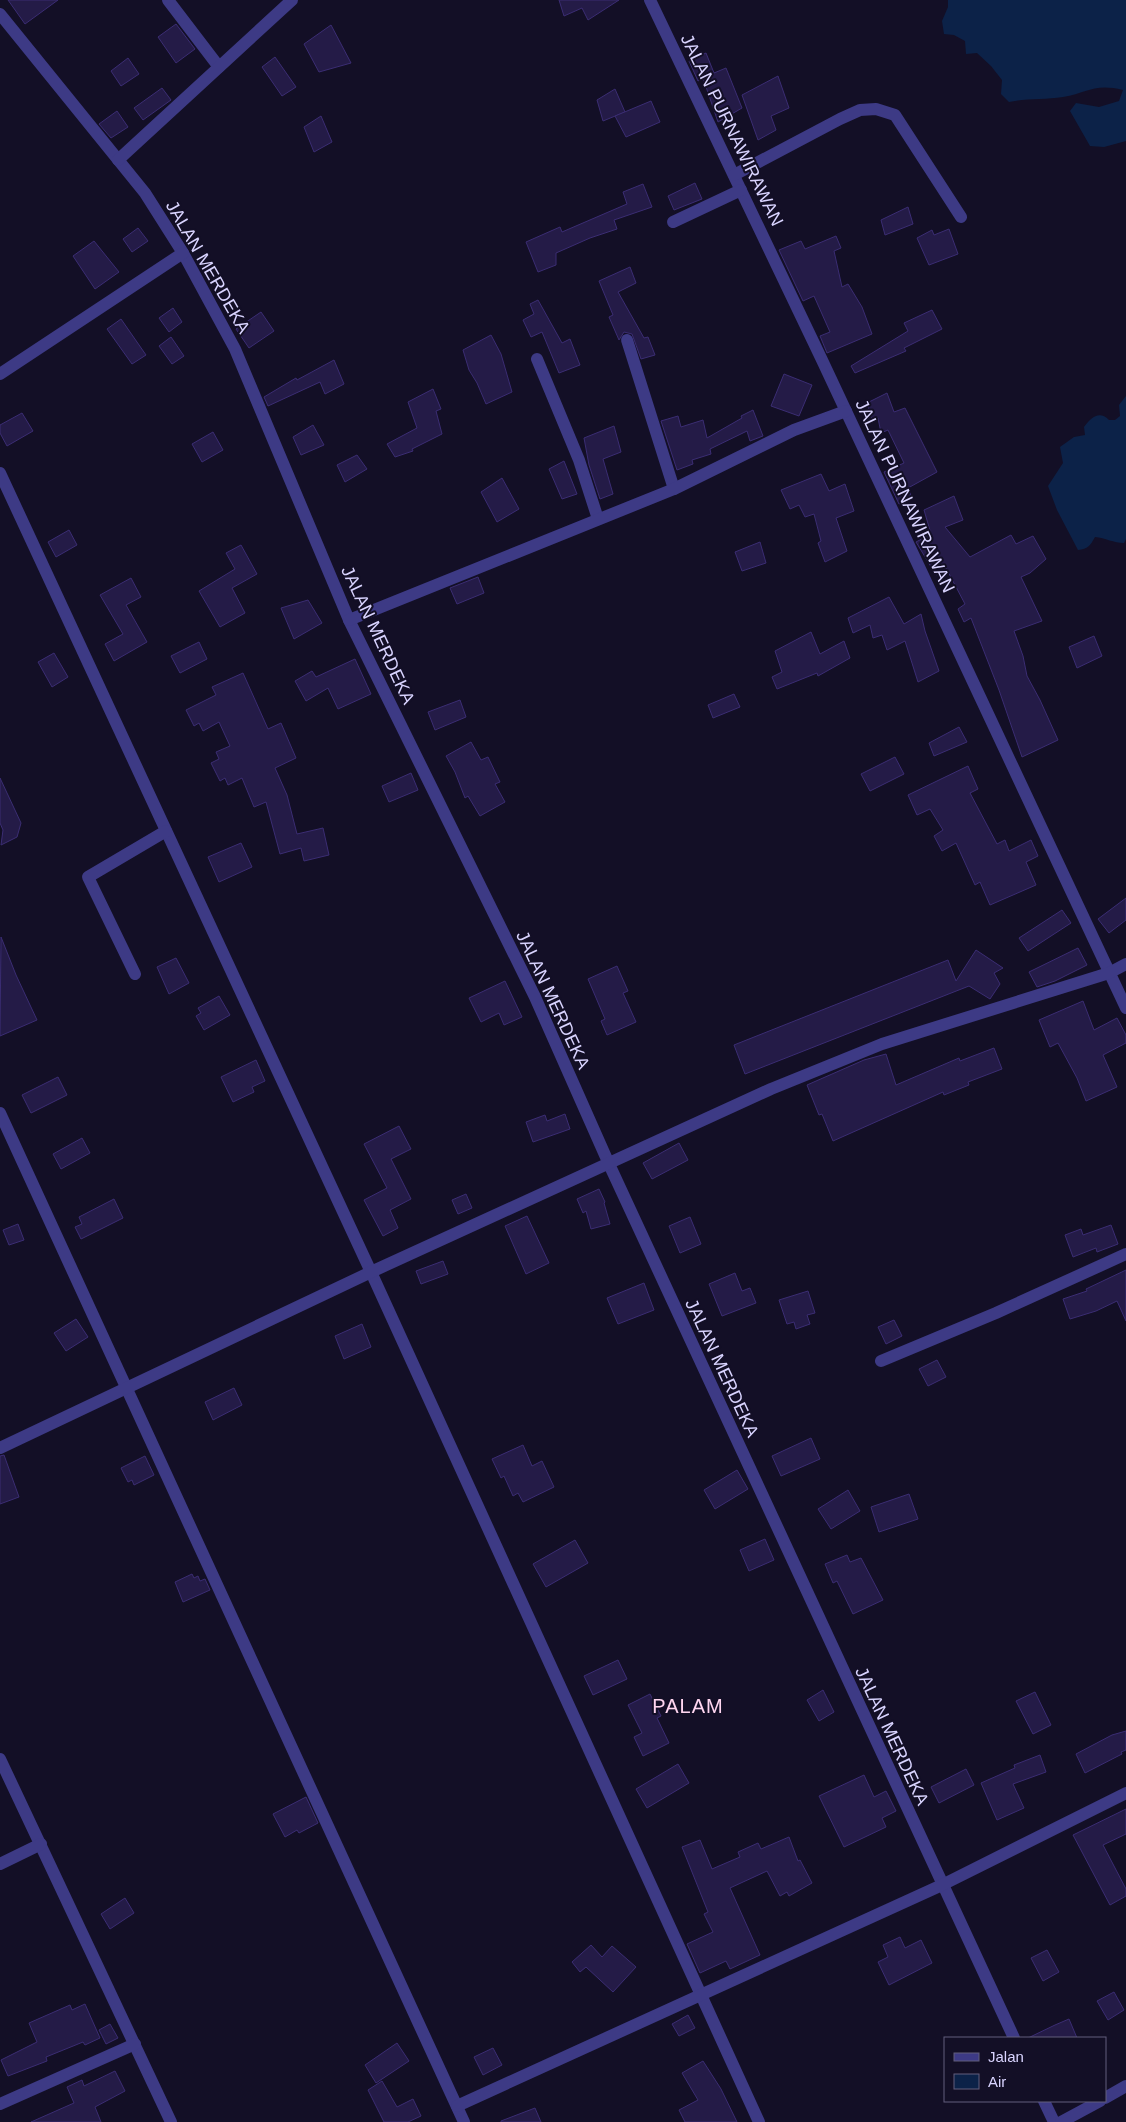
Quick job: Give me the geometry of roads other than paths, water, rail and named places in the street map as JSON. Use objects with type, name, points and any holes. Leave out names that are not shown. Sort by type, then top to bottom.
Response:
[{"type":"street","points":[[168,0],[218,67]]},
{"type":"street","points":[[118,160],[292,0]]},
{"type":"street","name":"JALAN PURNAWIRAWAN","points":[[650,0],[846,411],[1126,1008]]},
{"type":"street","name":"JALAN MERDEKA","points":[[0,14],[145,193],[183,253],[235,349],[349,620],[534,998],[1014,2037]]},
{"type":"street","points":[[734,175],[860,110],[884,110],[895,115],[961,217]]},
{"type":"street","points":[[673,222],[741,190]]},
{"type":"street","points":[[0,374],[183,253]]},
{"type":"street","points":[[627,340],[674,489]]},
{"type":"street","points":[[537,359],[579,460],[598,519]]},
{"type":"street","points":[[349,620],[674,489],[794,430],[846,411]]},
{"type":"street","points":[[0,474],[370,1272],[700,1997],[759,2122]]},
{"type":"street","points":[[135,974],[88,877],[166,831]]},
{"type":"street","points":[[0,1448],[370,1272],[771,1089],[882,1044],[1110,973],[1126,964]]},
{"type":"street","points":[[0,1112],[464,2122]]},
{"type":"street","points":[[881,1361],[996,1313],[1126,1254]]},
{"type":"street","points":[[0,1759],[171,2122]]},
{"type":"street","points":[[457,2106],[700,1997],[942,1885],[1126,1793]]},
{"type":"street","points":[[0,1864],[40,1844]]},
{"type":"street","points":[[0,2104],[135,2044]]},
{"type":"street","points":[[1106,2097],[1126,2086]]},
{"type":"street","points":[[1044,2102],[1054,2122]]},
{"type":"street","points":[[1061,2122],[1098,2102]]},
{"type":"water","points":[[948,0],[1126,0],[1126,141],[1104,147],[1090,146],[1070,111],[1076,103],[1099,107],[1119,101],[1123,90],[1098,88],[1063,97],[1009,102],[1001,94],[1002,80],[991,66],[977,53],[966,54],[965,41],[954,35],[944,34],[942,21],[948,7]]},
{"type":"water","points":[[1126,396],[1126,539],[1124,543],[1120,543],[1095,537],[1092,543],[1084,549],[1078,550],[1057,510],[1048,486],[1063,463],[1060,447],[1074,437],[1085,435],[1084,427],[1095,416],[1099,415],[1109,420],[1115,420],[1120,416],[1119,405]]},
{"type":"district","name":"PALAM","points":[[688,1706]]}]
